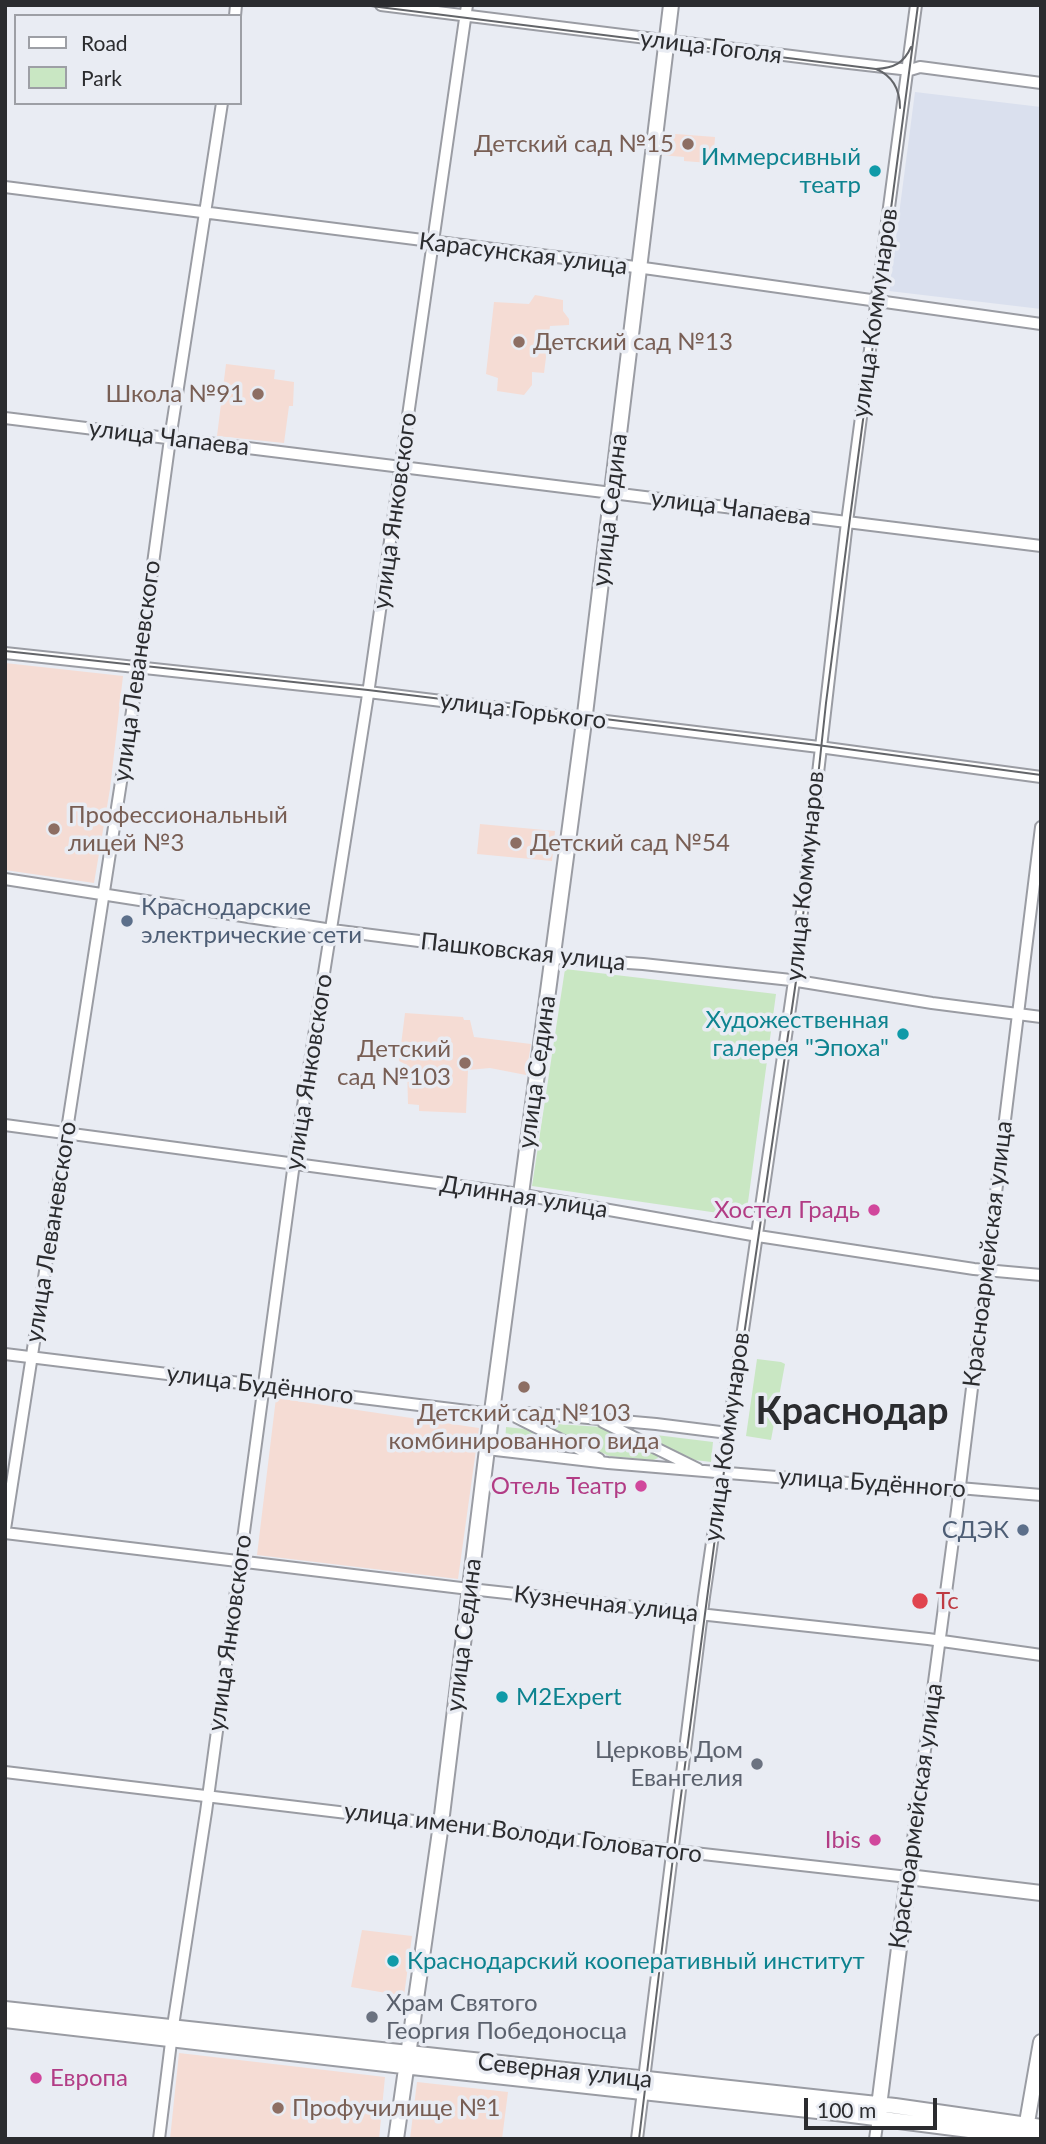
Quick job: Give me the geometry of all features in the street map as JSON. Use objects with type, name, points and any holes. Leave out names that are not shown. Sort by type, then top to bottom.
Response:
[{"type":"main road","name":"улица Седина","points":[[397,2134],[441,1819],[520,1195],[584,719],[671,5]]},
{"type":"main road","name":"улица имени Володи Головатого","points":[[908,1877],[1041,1893]]},
{"type":"main road","name":"Красноармейская улица","points":[[879,2112],[908,1877]]},
{"type":"main road","name":"Северная улица","points":[[5,2008],[172,2032],[879,2112],[1031,2133]]},
{"type":"main road","name":"Северная улица","points":[[5,2020],[172,2032]]},
{"type":"main road","points":[[1031,2133],[1041,2042]]},
{"type":"street","name":"улица Гоголя","points":[[381,5],[467,11],[667,41],[907,70],[920,67],[1041,83]]},
{"type":"street","name":"улица Коммунаров","points":[[637,2139],[702,1614],[794,981],[847,522],[916,5]]},
{"type":"street","name":"улица Янковского","points":[[159,2139],[294,1163],[402,467],[467,11]]},
{"type":"street","name":"улица Леваневского","points":[[5,1531],[139,668],[170,439],[222,105]]},
{"type":"street","name":"Карасунская улица","points":[[5,187],[640,268],[1041,324]]},
{"type":"street","name":"улица Чапаева","points":[[5,418],[1041,546]]},
{"type":"street","name":"улица Горького","points":[[5,653],[368,692],[1041,777]]},
{"type":"street","name":"Красноармейская улица","points":[[908,1877],[1041,827]]},
{"type":"street","name":"Пашковская улица","points":[[5,879],[332,930],[553,958],[643,964],[794,981],[1041,1017]]},
{"type":"street","name":"Длинная улица","points":[[5,1125],[520,1195],[756,1236],[1041,1275]]},
{"type":"street","name":"улица Будённого","points":[[5,1354],[492,1414],[514,1416],[532,1413],[728,1433]]},
{"type":"street","name":"улица Будённого","points":[[514,1416],[608,1464]]},
{"type":"street","name":"улица Будённого","points":[[597,1419],[704,1472]]},
{"type":"street","points":[[650,1444],[648,1434],[656,1424]]},
{"type":"street","name":"улица Будённого","points":[[487,1449],[608,1464],[704,1472],[945,1491],[959,1488],[1041,1495]]},
{"type":"street","name":"Кузнечная улица","points":[[5,1531],[470,1589],[940,1641],[1041,1655]]},
{"type":"street","name":"улица имени Володи Головатого","points":[[5,1772],[441,1819],[672,1850],[908,1877]]},
{"type":"street","name":"Красноармейская улица","points":[[875,2139],[879,2112]]},
{"type":"shaded area","points":[[915,92],[1041,107],[1041,309],[889,291]]},
{"type":"shaded area","name":"Детский сад №15","points":[[663,133],[715,137],[714,151],[735,153],[734,165],[684,161],[684,157],[660,155]]},
{"type":"shaded area","name":"Детский сад №13","points":[[535,295],[563,300],[563,311],[569,319],[569,325],[550,326],[544,373],[532,372],[532,385],[524,395],[497,391],[498,378],[486,374],[494,302],[529,304]]},
{"type":"shaded area","name":"Школа №91","points":[[226,364],[275,370],[274,379],[294,382],[293,406],[289,406],[284,443],[217,436]]},
{"type":"shaded area","points":[[5,663],[123,676],[110,789],[94,883],[5,870]]},
{"type":"shaded area","name":"Детский сад №54","points":[[480,824],[555,831],[552,861],[477,854]]},
{"type":"shaded area","name":"Детский сад №103","points":[[405,1013],[463,1017],[464,1020],[470,1020],[474,1037],[531,1044],[526,1075],[490,1068],[468,1070],[466,1113],[419,1111],[419,1105],[408,1104],[407,1065],[399,1061]]},
{"type":"shaded area","points":[[276,1398],[479,1428],[458,1579],[257,1555]]},
{"type":"shaded area","points":[[362,1930],[412,1936],[404,1996],[351,1987]]},
{"type":"shaded area","name":"Профучилище №1","points":[[179,2053],[385,2077],[379,2139],[170,2139]]},
{"type":"shaded area","points":[[417,2082],[508,2092],[502,2139],[410,2139]]},
{"type":"green space","points":[[565,969],[776,994],[746,1217],[532,1186]]},
{"type":"green space","points":[[757,1359],[785,1364],[771,1440],[746,1436]]},
{"type":"green space","points":[[553,1426],[602,1427],[657,1454],[658,1458],[653,1460],[609,1456],[556,1431]]},
{"type":"green space","points":[[506,1427],[525,1429],[560,1445],[561,1450],[505,1446]]},
{"type":"green space","points":[[656,1435],[713,1442],[711,1462],[695,1460],[655,1441]]},
{"type":"tram line","points":[[363,5],[876,69],[898,64],[911,47]]},
{"type":"tram line","points":[[639,2139],[722,1485],[796,981],[826,703],[918,5]]},
{"type":"tram line","points":[[876,69],[894,84],[899,95],[900,108]]},
{"type":"tram line","points":[[5,651],[368,690],[1041,775]]},
{"type":"place","name":"Детский сад №15","points":[[688,144]]},
{"type":"place","name":"Иммерсивный театр","points":[[875,171]]},
{"type":"place","name":"Детский сад №13","points":[[519,342]]},
{"type":"place","name":"Школа №91","points":[[258,394]]},
{"type":"place","name":"Профессиональный лицей №3","points":[[54,829]]},
{"type":"place","name":"Детский сад №54","points":[[516,843]]},
{"type":"place","name":"Краснодарские электрические сети","points":[[127,921]]},
{"type":"place","name":"Художественная галерея \"Эпоха\"","points":[[903,1034]]},
{"type":"place","name":"Детский сад №103","points":[[465,1063]]},
{"type":"place","name":"Хостел Градь","points":[[874,1210]]},
{"type":"place","name":"Детский сад №103 комбинированного вида","points":[[524,1387]]},
{"type":"place","name":"Отель Театр","points":[[641,1486]]},
{"type":"place","name":"СДЭК","points":[[1023,1530]]},
{"type":"place","name":"Тс","points":[[920,1601]]},
{"type":"place","name":"M2Expert","points":[[502,1697]]},
{"type":"place","name":"Церковь Дом Евангелия","points":[[757,1764]]},
{"type":"place","name":"Ibis","points":[[875,1840]]},
{"type":"place","name":"Краснодарский кооперативный институт","points":[[393,1961]]},
{"type":"place","name":"Храм Святого Георгия Победоносца","points":[[372,2017]]},
{"type":"place","name":"Европа","points":[[36,2078]]},
{"type":"place","name":"Профучилище №1","points":[[278,2108]]},
{"type":"district","name":"Краснодар","points":[[852,1412]]}]
